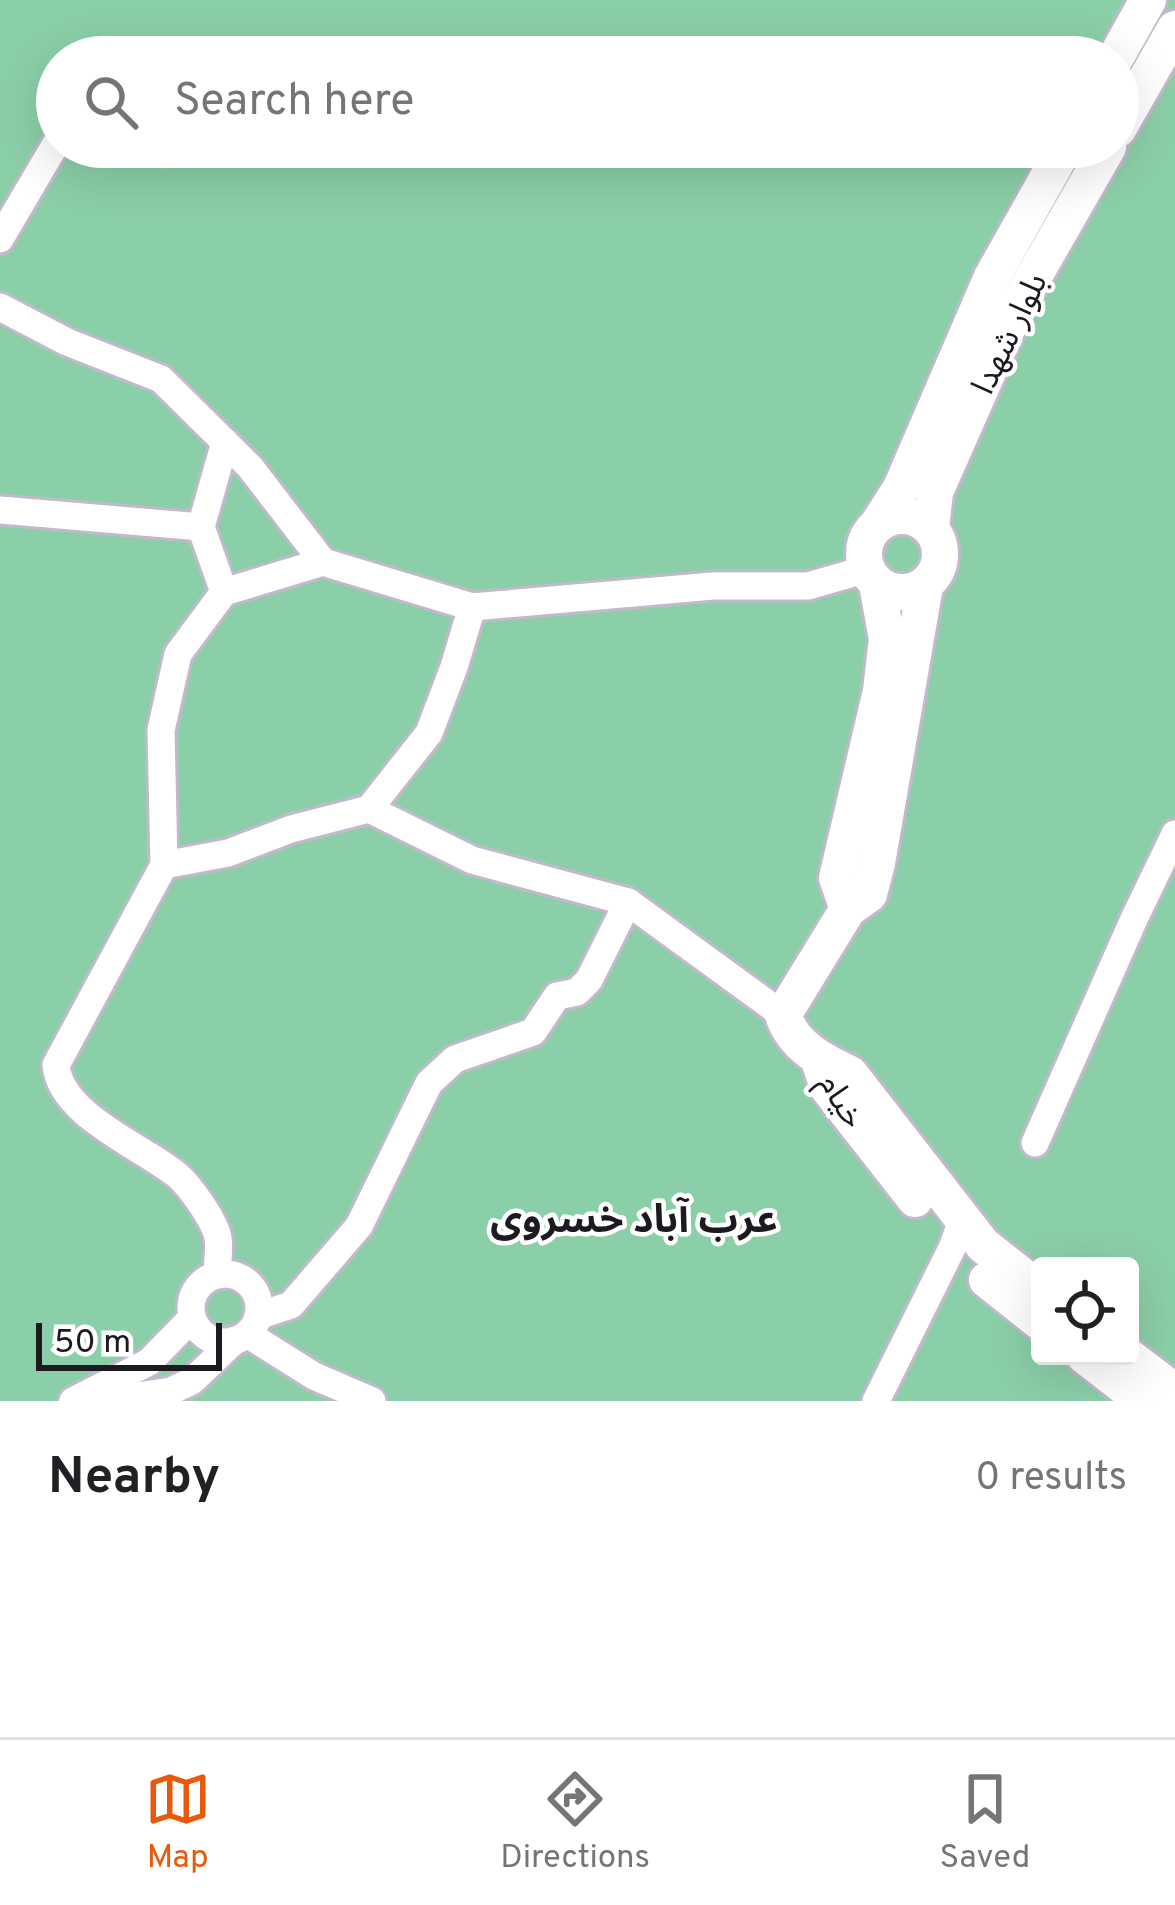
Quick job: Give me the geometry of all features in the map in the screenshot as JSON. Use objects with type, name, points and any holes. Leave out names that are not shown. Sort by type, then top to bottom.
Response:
[{"type":"street","points":[[1128,36],[1148,1],[1175,17]]},
{"type":"street","points":[[1139,92],[1175,28]]},
{"type":"street","points":[[0,239],[42,168]]},
{"type":"street","name":"بلوار شهدا","points":[[878,524],[902,488],[992,277],[1054,168]]},
{"type":"street","name":"بلوار شهدا","points":[[931,528],[934,492],[1018,304],[1096,168]]},
{"type":"street","points":[[0,308],[67,342],[161,379],[250,467],[322,562]]},
{"type":"street","points":[[224,592],[201,527],[226,442]]},
{"type":"street","points":[[0,510],[201,527]]},
{"type":"street","points":[[369,809],[472,860],[628,902],[783,1015],[848,909],[869,894],[878,863],[925,586],[940,565],[938,539],[931,528],[914,518],[896,516],[878,524],[864,550],[887,639],[880,691],[837,878],[848,909]]},
{"type":"street","points":[[217,1275],[218,1238],[207,1214],[179,1177],[112,1134],[62,1089],[56,1065],[164,866],[160,730],[178,654],[224,592],[322,562],[472,607],[713,586],[808,586],[872,576],[892,592],[925,586]]},
{"type":"street","points":[[164,866],[228,853],[291,829],[369,809],[429,734],[472,607]]},
{"type":"street","points":[[1035,1143],[1175,834]]},
{"type":"street","points":[[104,1401],[171,1391],[192,1381],[247,1330],[256,1294],[249,1285],[228,1275],[207,1280],[193,1297],[192,1318],[206,1336],[227,1342],[247,1330],[291,1305],[359,1226],[429,1082],[455,1059],[533,1032],[557,996],[577,992],[589,980],[628,902]]},
{"type":"street","name":"خیام","points":[[783,1015],[796,1039],[819,1060],[828,1088],[957,1233],[973,1268],[1031,1315]]},
{"type":"street","points":[[876,1401],[957,1233]]},
{"type":"street","name":"خیام","points":[[957,1233],[983,1245],[1031,1283]]},
{"type":"street","points":[[73,1401],[149,1362],[192,1318]]},
{"type":"street","points":[[247,1330],[314,1376],[372,1401]]},
{"type":"street","points":[[1096,1365],[1144,1401]]},
{"type":"street","points":[[1138,1365],[1174,1396]]},
{"type":"green space","points":[[0,0],[1175,0],[1175,1401],[0,1401]]},
{"type":"district","name":"عرب آباد خسروی","points":[[634,1218]]}]
